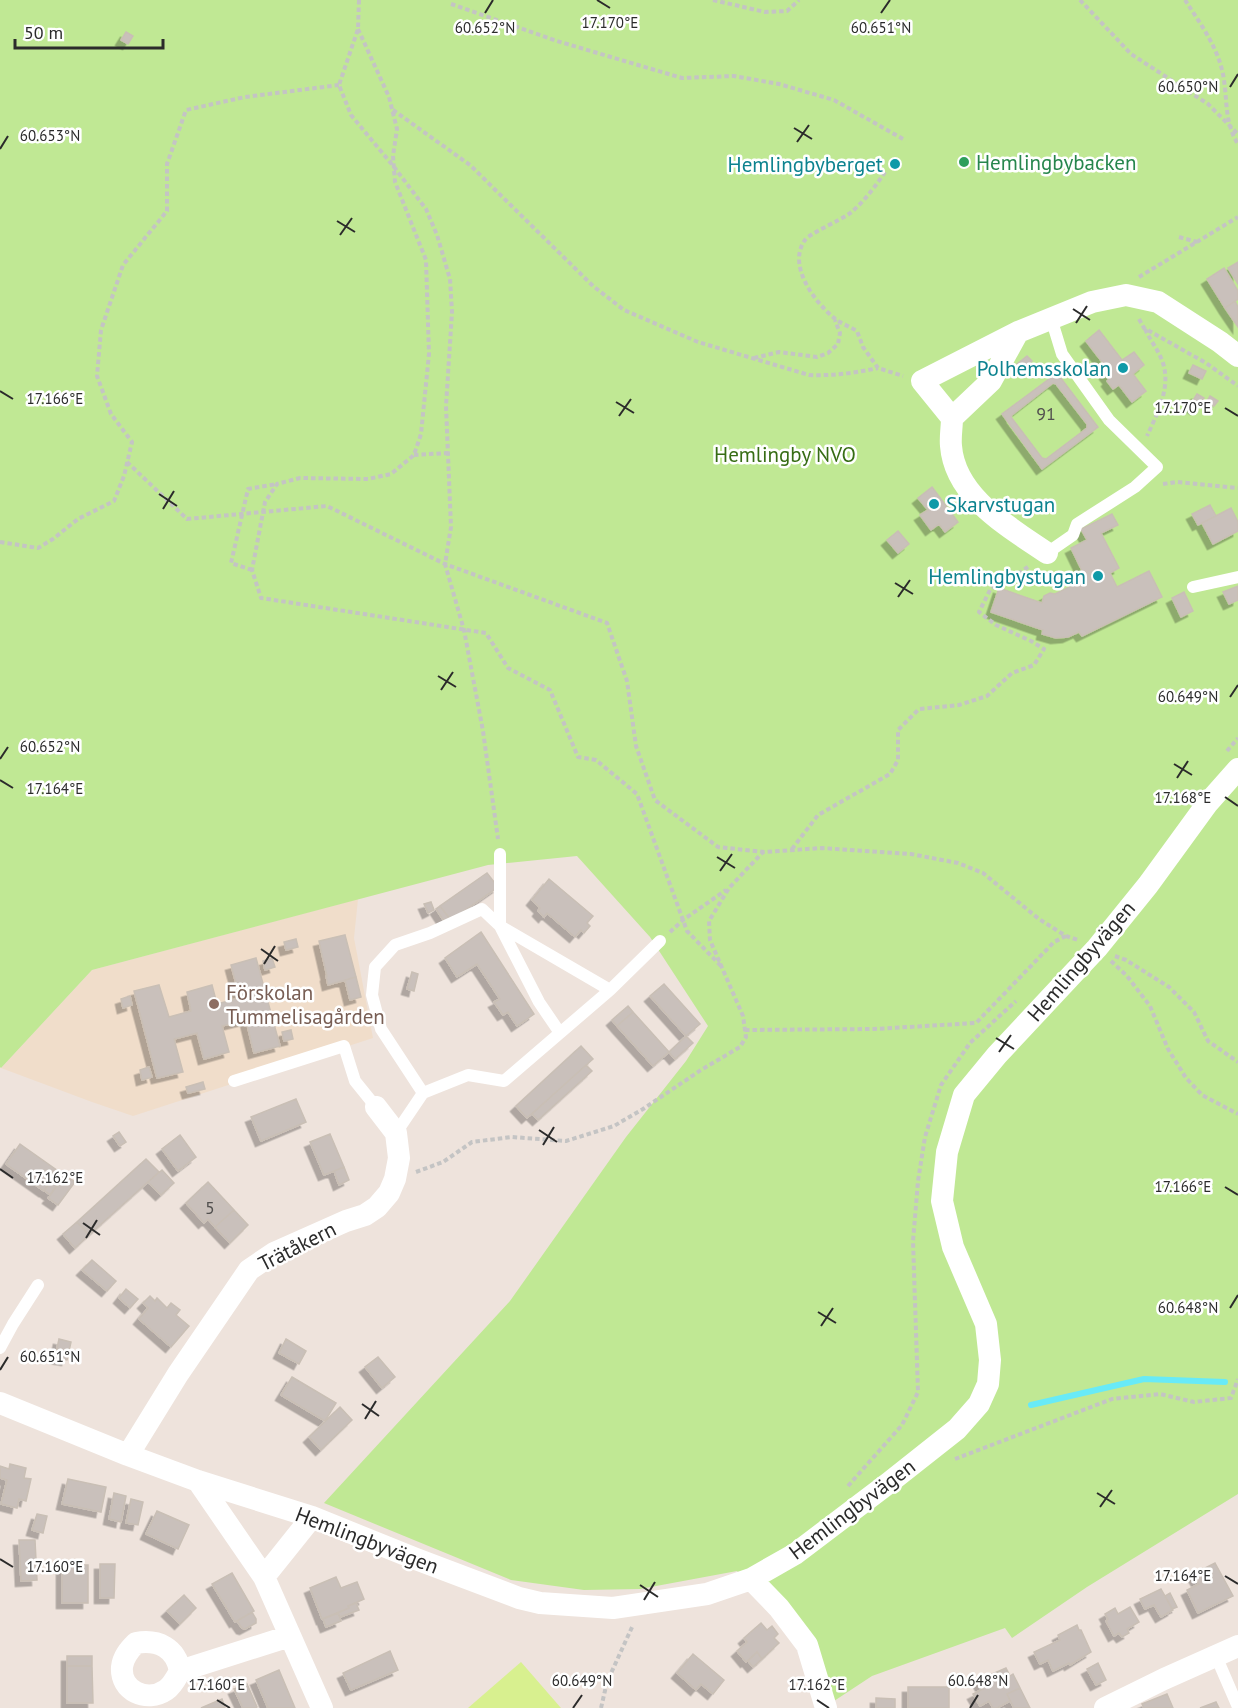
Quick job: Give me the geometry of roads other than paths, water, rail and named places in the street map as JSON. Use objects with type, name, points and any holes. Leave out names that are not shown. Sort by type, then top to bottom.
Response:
[{"type":"street","points":[[1047,553],[1004,524],[977,501],[959,475],[951,447],[952,418],[922,381],[1018,332],[1051,318],[1092,302],[1126,295],[1158,302],[1238,356]]},
{"type":"street","points":[[952,418],[991,381],[1018,332]]},
{"type":"street","name":"Hemlingbyvägen","points":[[0,1403],[198,1481],[312,1516],[416,1559],[519,1598],[540,1603],[613,1608],[707,1594],[751,1579],[795,1554],[890,1482],[957,1429],[979,1404],[988,1384],[990,1360],[986,1324],[952,1247],[942,1201],[946,1152],[964,1095],[1088,944],[1148,885],[1207,804],[1230,763]]},
{"type":"street","points":[[376,1107],[396,1133]]},
{"type":"street","name":"Trätåkern","points":[[128,1455],[178,1374],[249,1270],[274,1253],[365,1215],[377,1207],[389,1193],[395,1179],[399,1158],[396,1133]]},
{"type":"street","points":[[198,1481],[264,1577],[322,1708]]},
{"type":"street","points":[[264,1577],[312,1516]]},
{"type":"street","points":[[751,1579],[779,1608],[807,1646],[826,1708]]},
{"type":"street","points":[[180,1671],[290,1636]]},
{"type":"street","points":[[1118,1705],[1238,1646]]},
{"type":"lane","points":[[1047,553],[1073,535],[1077,524],[1135,487],[1157,467],[1109,420],[1062,354],[1051,318]]},
{"type":"lane","points":[[1193,587],[1238,577]]},
{"type":"lane","points":[[500,854],[500,926],[539,1002],[560,1033]]},
{"type":"lane","points":[[423,1093],[381,1029],[372,996],[375,967],[395,945],[430,933],[482,909],[500,926],[610,990]]},
{"type":"lane","points":[[396,1133],[423,1093],[468,1075],[504,1081],[610,990],[660,941]]},
{"type":"lane","points":[[234,1081],[344,1046],[355,1081],[376,1107]]},
{"type":"lane","points":[[0,1348],[38,1285]]},
{"type":"lane","points":[[1216,1656],[1238,1707]]},
{"type":"waterway","points":[[1031,1405],[1144,1379],[1225,1382]]},
{"type":"place","name":"Hemlingbybacken","points":[[964,162]]},
{"type":"place","name":"Hemlingbyberget","points":[[895,164]]},
{"type":"place","name":"Polhemsskolan","points":[[1123,368]]},
{"type":"place","name":"Skarvstugan","points":[[934,504]]},
{"type":"place","name":"Hemlingbystugan","points":[[1098,576]]},
{"type":"place","name":"Förskolan Tummelisagården","points":[[214,1004]]},
{"type":"park label","name":"Hemlingby NVO","points":[[785,454]]}]
